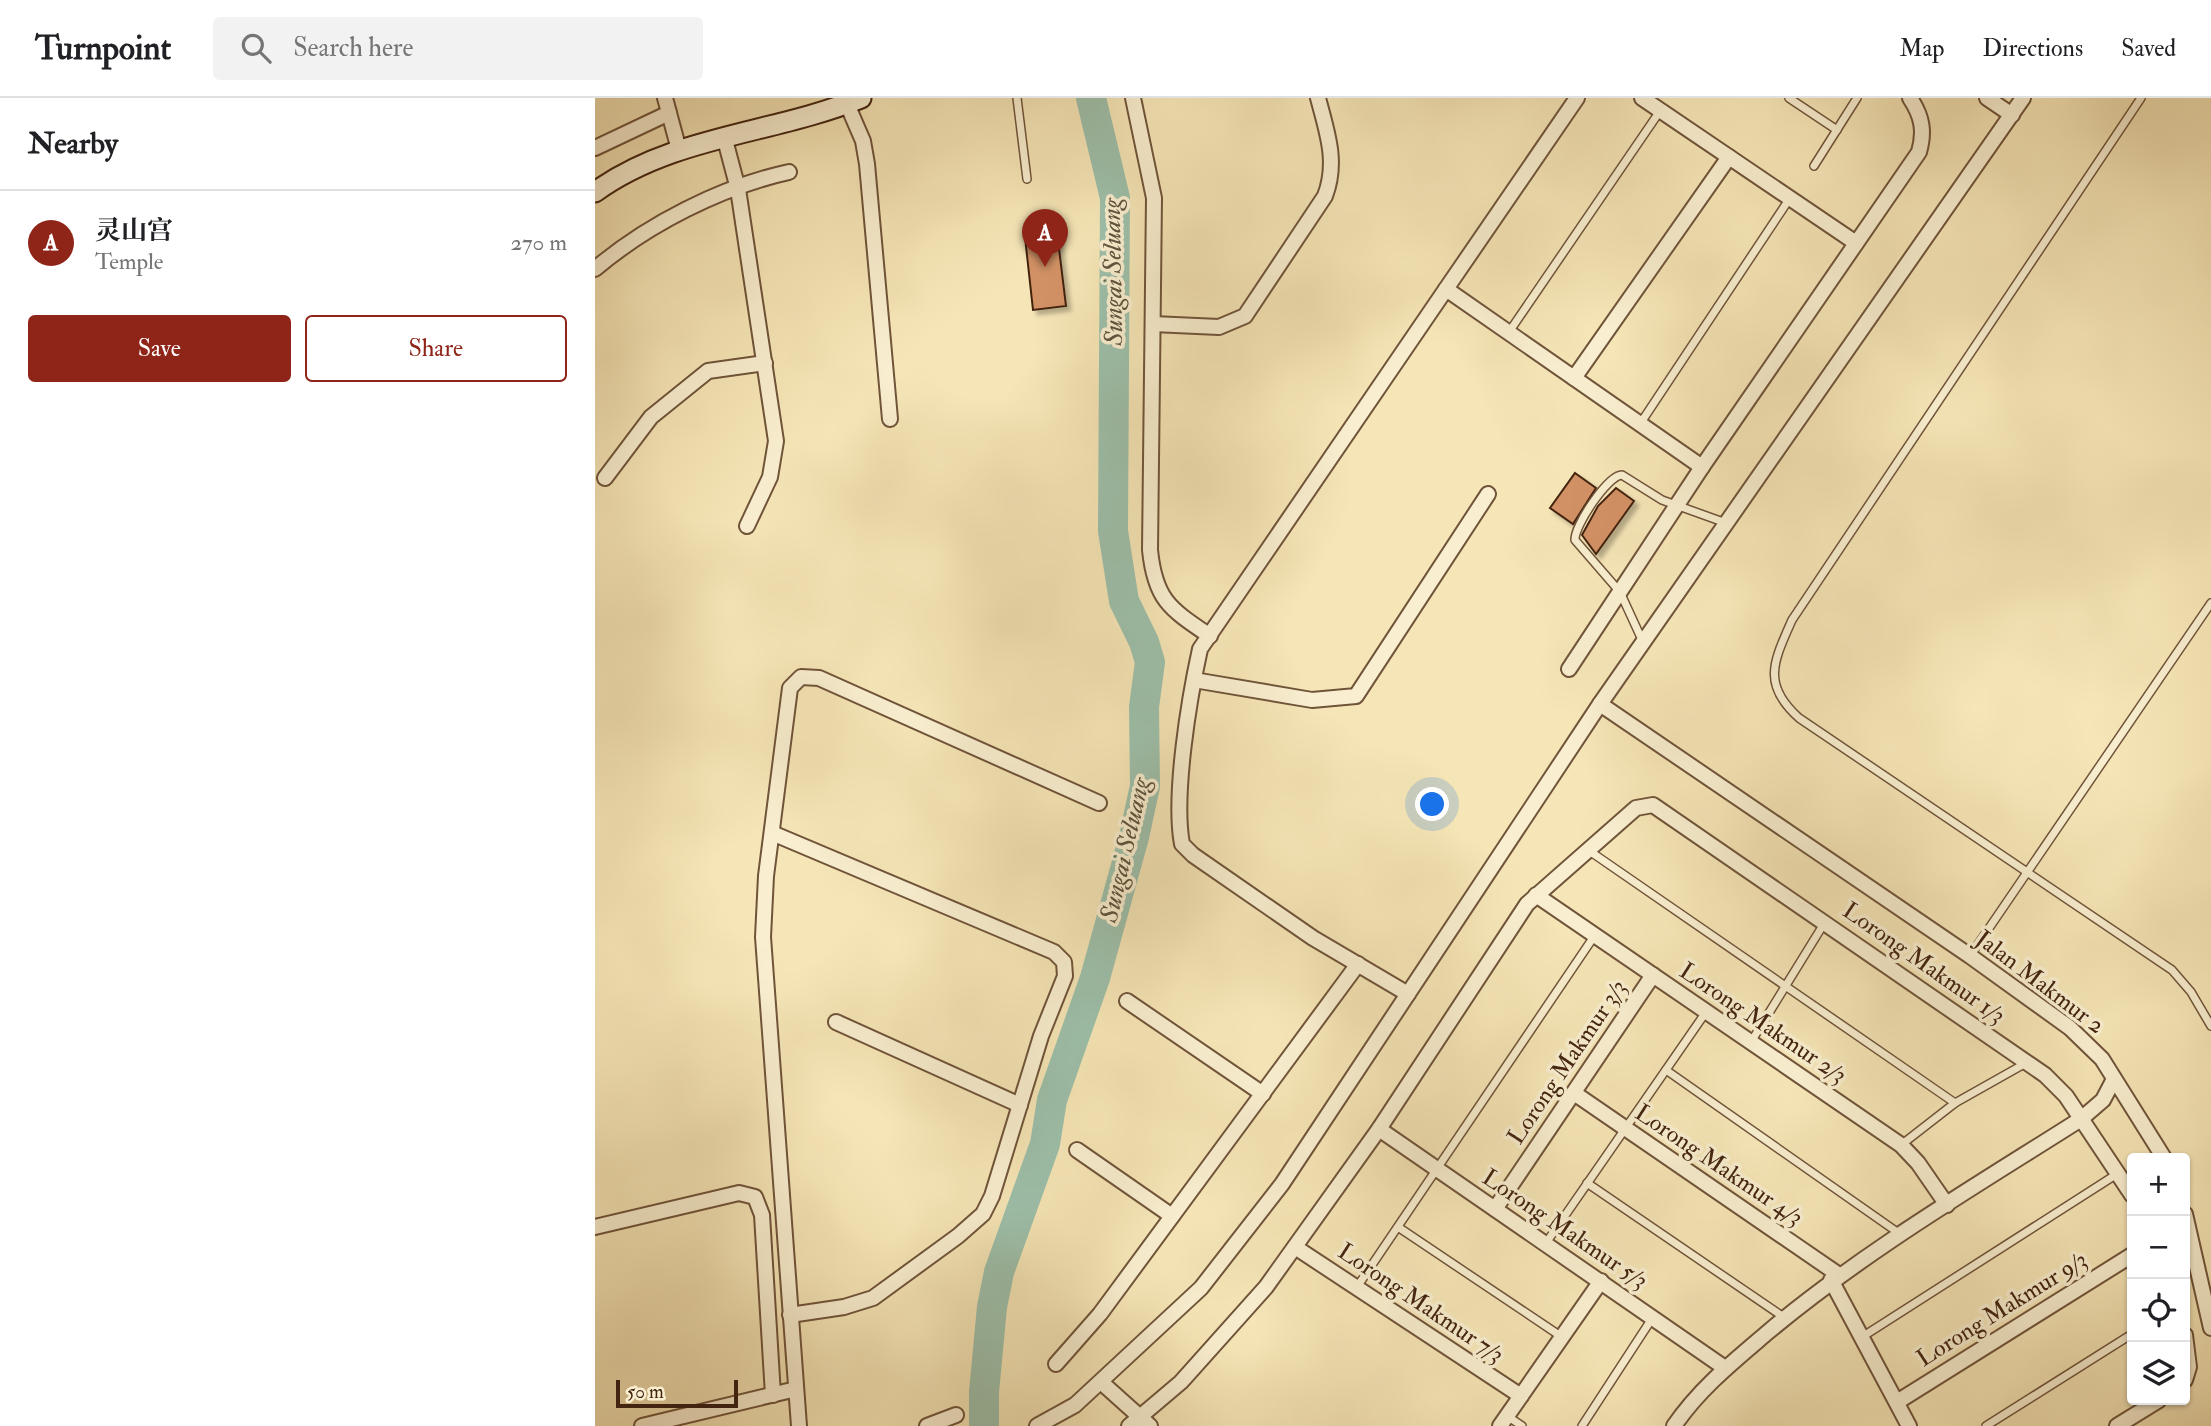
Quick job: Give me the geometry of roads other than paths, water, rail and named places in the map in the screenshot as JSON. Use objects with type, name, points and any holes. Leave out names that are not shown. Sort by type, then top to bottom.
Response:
[{"type":"main road","points":[[595,192],[609,182],[679,150],[854,101]]},
{"type":"street","points":[[1133,98],[1154,198],[1150,550],[1152,575],[1160,597],[1177,614],[1210,636]]},
{"type":"street","points":[[1153,324],[1219,327],[1245,316],[1325,196],[1332,176],[1331,150],[1318,98]]},
{"type":"street","points":[[1408,994],[1313,938],[1204,863],[1182,844],[1179,828],[1180,799],[1194,680],[1201,649],[1577,98]]},
{"type":"street","points":[[1642,98],[1856,243]]},
{"type":"street","points":[[1569,669],[1702,467],[1919,152],[1923,136],[1919,111],[1910,98]]},
{"type":"street","points":[[1987,98],[2012,115]]},
{"type":"street","points":[[1037,1426],[1075,1405],[1201,1288],[1282,1184],[1600,704],[2023,98]]},
{"type":"street","points":[[854,101],[867,164],[891,419]]},
{"type":"street","points":[[595,148],[667,105],[679,150]]},
{"type":"street","points":[[724,136],[738,189],[776,441],[775,461],[747,526]]},
{"type":"street","points":[[1574,378],[1729,157]]},
{"type":"street","points":[[595,269],[629,242],[738,189],[789,172]]},
{"type":"street","points":[[1446,289],[1702,467]]},
{"type":"street","points":[[605,478],[652,417],[708,371],[765,363]]},
{"type":"street","points":[[1194,680],[1312,700],[1356,696],[1488,494]]},
{"type":"street","points":[[799,1426],[763,937],[772,833],[790,688],[801,677],[819,678],[1098,803]]},
{"type":"street","name":"Jalan Makmur 2","points":[[1600,704],[1970,956],[2070,1028],[2102,1059],[2161,1153]]},
{"type":"street","name":"Lorong Makmur 1/3","points":[[1587,849],[1636,808],[1653,805],[2045,1075],[2066,1096],[2127,1188]]},
{"type":"street","points":[[772,833],[1054,953],[1064,962],[1065,976],[1041,1036],[992,1196],[983,1213],[958,1236],[873,1297],[844,1307],[790,1315]]},
{"type":"street","points":[[1101,1382],[1140,1423],[1190,1372],[1266,1287],[1296,1247],[1537,895],[1587,849]]},
{"type":"street","name":"Lorong Makmur 2/3","points":[[1537,895],[1902,1146],[1918,1163],[1947,1205]]},
{"type":"street","points":[[1056,1364],[1100,1314],[1358,964]]},
{"type":"street","name":"Lorong Makmur 3/3","points":[[1495,1209],[1654,975]]},
{"type":"street","points":[[1126,1001],[1263,1094]]},
{"type":"street","points":[[837,1022],[1020,1105]]},
{"type":"street","points":[[1674,1426],[1688,1404],[1725,1368],[1835,1277],[2081,1119],[2103,1100],[2115,1079]]},
{"type":"street","name":"Lorong Makmur 4/3","points":[[1574,1093],[1835,1277]]},
{"type":"street","name":"Lorong Makmur 5/3","points":[[1379,1129],[1725,1368]]},
{"type":"street","points":[[1077,1150],[1172,1216]]},
{"type":"street","points":[[595,1227],[739,1193],[755,1197],[762,1215],[773,1395]]},
{"type":"street","points":[[2185,1216],[2211,1328]]},
{"type":"street","name":"Lorong Makmur 7/3","points":[[1296,1247],[1521,1396]]},
{"type":"street","name":"Lorong Makmur 9/3","points":[[1897,1402],[2127,1258]]},
{"type":"street","points":[[1835,1277],[1861,1337],[1909,1426]]},
{"type":"street","points":[[1504,1421],[1601,1281]]},
{"type":"street","points":[[642,1426],[796,1389]]},
{"type":"street","points":[[2117,1426],[2151,1405]]},
{"type":"street","points":[[927,1426],[957,1415]]},
{"type":"lane","points":[[1017,98],[1027,179]]},
{"type":"lane","points":[[1789,98],[1837,130]]},
{"type":"lane","points":[[1814,166],[1857,98]]},
{"type":"lane","points":[[2141,98],[1792,620],[1774,671],[1774,687],[1782,703],[1798,718],[2028,870],[2172,970],[2191,992],[2211,1026]]},
{"type":"lane","points":[[1509,333],[1660,110]]},
{"type":"lane","points":[[1640,424],[1790,198]]},
{"type":"lane","points":[[1643,642],[1620,592],[1575,540],[1577,530],[1609,480],[1622,475],[1662,500],[1727,523]]},
{"type":"lane","points":[[1970,956],[2211,603]]},
{"type":"lane","points":[[1587,849],[1955,1103]]},
{"type":"lane","points":[[1751,1042],[1826,922]]},
{"type":"lane","points":[[1357,1287],[1595,935]]},
{"type":"lane","points":[[1546,1243],[1706,1012]]},
{"type":"lane","points":[[1902,1146],[1955,1103],[2027,1062]]},
{"type":"lane","points":[[1666,1070],[1901,1235]]},
{"type":"lane","points":[[1861,1337],[2118,1174]]},
{"type":"lane","points":[[1587,1183],[1785,1318]]},
{"type":"lane","points":[[1398,1227],[1563,1337]]},
{"type":"lane","points":[[1583,1426],[1654,1317]]},
{"type":"lane","points":[[1986,1426],[2127,1337]]},
{"type":"lane","points":[[1504,1421],[1522,1426]]},
{"type":"waterway","name":"Sungai Seluang","points":[[984,1426],[984,1392],[992,1307],[999,1272],[1045,1144],[1052,1100],[1095,978],[1134,837],[1145,786],[1144,707],[1150,662],[1144,642],[1124,601],[1113,531],[1115,198],[1091,98]]},
{"type":"place","name":"灵山宫","points":[[1045,267]]}]
